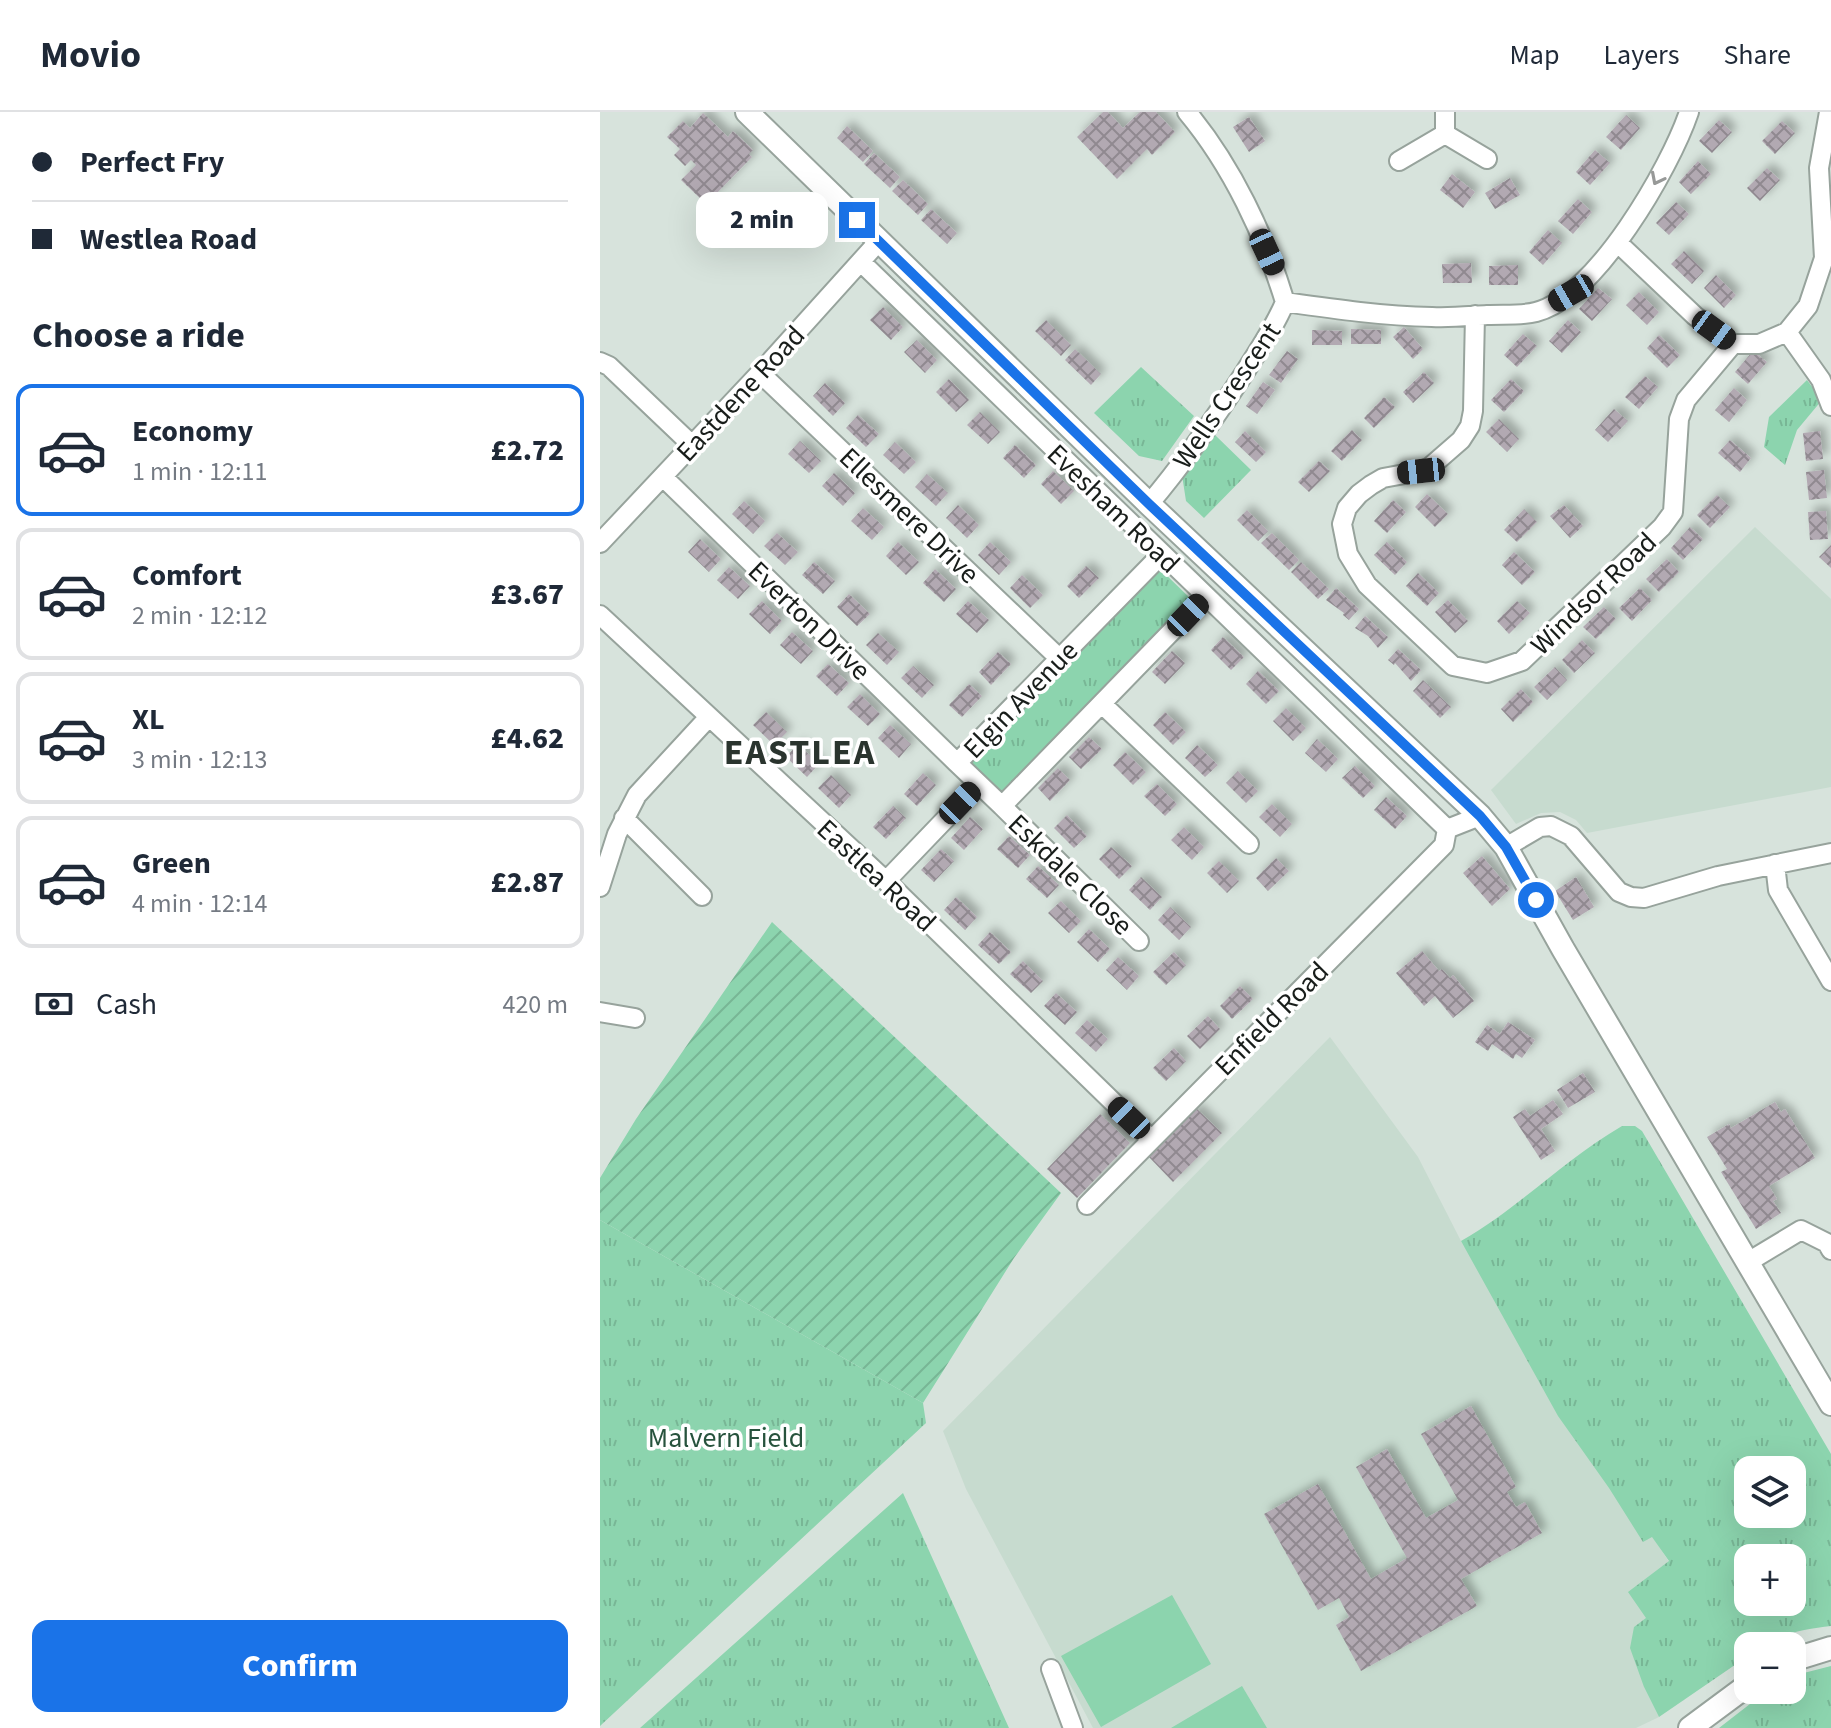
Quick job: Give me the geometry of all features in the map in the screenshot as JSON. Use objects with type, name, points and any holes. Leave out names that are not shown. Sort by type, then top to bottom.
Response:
[{"type":"main road","points":[[747,112],[1149,504],[1480,816],[1506,847],[1646,1092],[1831,1404]]},
{"type":"main road","points":[[1806,1656],[1831,1648]]},
{"type":"main road","points":[[1690,1728],[1734,1695]]},
{"type":"street","name":"Wells Crescent","points":[[1149,504],[1230,395],[1277,322],[1285,302],[1275,268],[1233,179],[1187,112]]},
{"type":"street","points":[[1445,112],[1445,134]]},
{"type":"street","points":[[1285,302],[1369,314],[1434,318],[1537,312],[1571,293],[1618,243],[1643,207],[1689,112]]},
{"type":"street","points":[[1618,243],[1695,316],[1733,344],[1759,344],[1787,332],[1808,306],[1824,258],[1819,168],[1829,112]]},
{"type":"street","points":[[1445,134],[1487,159]]},
{"type":"street","points":[[1399,161],[1445,134]]},
{"type":"street","name":"Eastdene Road","points":[[600,543],[879,241]]},
{"type":"street","name":"Evesham Road","points":[[861,262],[1447,829]]},
{"type":"street","name":"Windsor Road","points":[[1475,315],[1470,426],[1461,440],[1421,471],[1398,474],[1371,485],[1359,494],[1347,508],[1342,524],[1348,554],[1367,585],[1453,666],[1487,673],[1522,661],[1662,527],[1673,512],[1679,419],[1686,400],[1733,344]]},
{"type":"street","points":[[1787,332],[1821,380],[1831,406]]},
{"type":"street","points":[[600,362],[609,366],[638,392],[692,445]]},
{"type":"street","name":"Ellesmere Drive","points":[[760,373],[1059,658]]},
{"type":"street","name":"Everton Drive","points":[[663,477],[957,763]]},
{"type":"street","name":"Elgin Avenue","points":[[1002,806],[957,763],[1161,555]]},
{"type":"street","points":[[1002,806],[1205,597]]},
{"type":"street","name":"Eastlea Road","points":[[600,615],[886,881],[1151,1139]]},
{"type":"street","points":[[1102,704],[1249,844]]},
{"type":"street","points":[[600,887],[617,834],[637,795],[708,718]]},
{"type":"street","points":[[886,881],[979,784]]},
{"type":"street","name":"Eskdale Close","points":[[1002,806],[1139,941]]},
{"type":"street","points":[[1447,829],[1480,816]]},
{"type":"street","points":[[624,818],[696,890],[704,871]]},
{"type":"street","points":[[1506,847],[1540,827],[1551,826],[1571,836],[1619,892],[1631,897],[1660,894],[1718,876],[1831,853]]},
{"type":"street","name":"Enfield Road","points":[[1087,1205],[1444,845],[1447,829]]},
{"type":"street","points":[[1775,864],[1778,890],[1831,981]]},
{"type":"street","points":[[600,1012],[635,1018]]},
{"type":"street","points":[[1748,1262],[1801,1230],[1827,1243],[1831,1250]]},
{"type":"street","points":[[1051,1669],[1073,1728]]},
{"type":"shaded area","points":[[1755,527],[1831,599],[1831,787],[1587,833],[1576,820],[1560,812],[1541,813],[1516,824],[1491,790]]},
{"type":"shaded area","points":[[1330,1037],[1418,1157],[1461,1241],[1669,1562],[1647,1618],[1644,1687],[1659,1717],[1636,1728],[1093,1728],[966,1489],[943,1431]]},
{"type":"green space","points":[[1141,367],[1194,416],[1162,461],[1139,456],[1094,413]]},
{"type":"green space","points":[[1807,380],[1822,400],[1797,430],[1785,465],[1764,447],[1769,417]]},
{"type":"green space","points":[[1214,434],[1251,470],[1204,518],[1186,501],[1182,475]]},
{"type":"green space","points":[[1161,570],[1192,600],[999,797],[967,766]]},
{"type":"green space","points":[[772,922],[1061,1193],[1014,1258],[923,1403],[600,1220],[600,1178],[636,1119]]},
{"type":"green space","points":[[1622,1126],[1635,1126],[1642,1131],[1831,1454],[1831,1626],[1794,1632],[1734,1632],[1734,1666],[1659,1717],[1630,1648],[1634,1627],[1646,1618],[1628,1592],[1669,1561],[1652,1537],[1643,1542],[1558,1416],[1461,1241],[1503,1214],[1581,1153]]},
{"type":"green space","name":"Malvern Field","points":[[600,1220],[923,1403],[926,1423],[600,1726]]},
{"type":"green space","points":[[903,1493],[1009,1728],[640,1728]]},
{"type":"green space","points":[[1172,1595],[1211,1664],[1101,1727],[1061,1656]]},
{"type":"green space","points":[[1831,1666],[1831,1728],[1719,1728],[1750,1704],[1806,1704],[1806,1672]]},
{"type":"green space","points":[[1242,1686],[1267,1728],[1171,1728]]},
{"type":"building","points":[[1103,112],[1108,112],[1123,128],[1140,112],[1156,112],[1175,132],[1152,155],[1147,149],[1117,179],[1077,137]]},
{"type":"building","points":[[703,113],[728,137],[733,131],[753,150],[749,154],[752,157],[705,203],[681,180],[696,165],[691,160],[685,166],[674,155],[680,149],[667,137],[683,121],[690,128]]},
{"type":"building","points":[[1626,115],[1640,128],[1621,150],[1606,137]]},
{"type":"building","points":[[1249,117],[1265,141],[1249,152],[1233,127]]},
{"type":"building","points":[[1719,120],[1732,132],[1712,153],[1699,141]]},
{"type":"building","points":[[1782,121],[1795,133],[1775,154],[1762,141]]},
{"type":"building","points":[[847,126],[873,151],[863,162],[837,138]]},
{"type":"building","points":[[1595,150],[1610,163],[1590,185],[1576,172]]},
{"type":"building","points":[[874,153],[900,177],[890,188],[864,164]]},
{"type":"building","points":[[1698,161],[1711,174],[1691,194],[1679,182]]},
{"type":"building","points":[[1767,168],[1780,180],[1760,201],[1747,188]]},
{"type":"building","points":[[1452,174],[1475,192],[1463,208],[1440,190]]},
{"type":"building","points":[[1510,178],[1520,195],[1495,209],[1485,193]]},
{"type":"building","points":[[903,180],[928,204],[918,215],[892,191]]},
{"type":"building","points":[[1578,199],[1592,212],[1573,234],[1558,221]]},
{"type":"building","points":[[1676,202],[1689,214],[1669,235],[1656,223]]},
{"type":"building","points":[[931,209],[957,233],[947,244],[921,220]]},
{"type":"building","points":[[1548,230],[1562,243],[1543,265],[1529,252]]},
{"type":"building","points":[[1684,251],[1704,271],[1692,284],[1671,264]]},
{"type":"building","points":[[1471,263],[1472,283],[1443,283],[1442,264]]},
{"type":"building","points":[[1518,265],[1518,285],[1489,285],[1489,266]]},
{"type":"building","points":[[1716,275],[1736,295],[1724,308],[1704,288]]},
{"type":"building","points":[[1598,288],[1612,299],[1592,321],[1579,309]]},
{"type":"building","points":[[1639,292],[1659,312],[1647,325],[1626,305]]},
{"type":"building","points":[[883,307],[903,327],[891,340],[870,320]]},
{"type":"building","points":[[1046,320],[1071,345],[1061,356],[1035,331]]},
{"type":"building","points":[[1568,320],[1581,332],[1562,353],[1549,341]]},
{"type":"building","points":[[1404,327],[1423,349],[1413,359],[1393,337]]},
{"type":"building","points":[[1351,329],[1381,330],[1381,344],[1351,344]]},
{"type":"building","points":[[1312,330],[1342,331],[1342,345],[1312,345]]},
{"type":"building","points":[[1523,334],[1537,346],[1517,367],[1504,355]]},
{"type":"building","points":[[1659,335],[1680,355],[1667,368],[1647,348]]},
{"type":"building","points":[[917,340],[937,360],[925,373],[904,352]]},
{"type":"building","points":[[1075,349],[1101,374],[1091,385],[1065,360]]},
{"type":"building","points":[[1287,351],[1298,359],[1281,383],[1269,375]]},
{"type":"building","points":[[1753,351],[1767,362],[1748,384],[1735,372]]},
{"type":"building","points":[[1424,372],[1434,383],[1413,403],[1403,392]]},
{"type":"building","points":[[1645,376],[1658,387],[1639,409],[1625,397]]},
{"type":"building","points":[[949,379],[969,400],[956,412],[936,392]]},
{"type":"building","points":[[1511,379],[1524,391],[1504,412],[1491,400]]},
{"type":"building","points":[[1263,382],[1275,390],[1257,414],[1246,406]]},
{"type":"building","points":[[825,383],[845,403],[833,416],[813,396]]},
{"type":"building","points":[[1734,388],[1747,400],[1729,422],[1715,410]]},
{"type":"building","points":[[1384,397],[1395,407],[1374,428],[1364,418]]},
{"type":"building","points":[[1614,409],[1628,421],[1608,442],[1595,430]]},
{"type":"building","points":[[980,412],[1000,432],[988,444],[967,425]]},
{"type":"building","points":[[858,415],[879,434],[866,447],[846,428]]},
{"type":"building","points":[[1499,419],[1519,439],[1507,452],[1486,432]]},
{"type":"building","points":[[1352,430],[1362,440],[1342,461],[1331,451]]},
{"type":"building","points":[[1245,431],[1266,452],[1256,462],[1235,442]]},
{"type":"building","points":[[1820,431],[1823,459],[1806,461],[1803,433]]},
{"type":"building","points":[[1730,440],[1751,458],[1740,472],[1718,453]]},
{"type":"building","points":[[800,441],[821,461],[809,473],[788,454]]},
{"type":"building","points":[[895,442],[916,462],[904,474],[883,455]]},
{"type":"building","points":[[1015,445],[1036,465],[1024,478],[1003,458]]},
{"type":"building","points":[[1319,461],[1330,471],[1309,492],[1298,482]]},
{"type":"building","points":[[1824,470],[1827,498],[1809,500],[1806,472]]},
{"type":"building","points":[[1053,471],[1074,491],[1061,504],[1041,484]]},
{"type":"building","points":[[834,473],[855,493],[843,506],[822,486]]},
{"type":"building","points":[[927,474],[948,493],[936,506],[915,487]]},
{"type":"building","points":[[1427,494],[1448,514],[1435,527],[1415,507]]},
{"type":"building","points":[[1717,495],[1730,507],[1710,528],[1697,515]]},
{"type":"building","points":[[1393,500],[1406,512],[1387,533],[1374,521]]},
{"type":"building","points":[[744,501],[765,521],[753,534],[732,514]]},
{"type":"building","points":[[958,505],[979,525],[967,538],[946,518]]},
{"type":"building","points":[[1564,505],[1583,526],[1570,538],[1550,516]]},
{"type":"building","points":[[863,508],[884,527],[872,540],[851,521]]},
{"type":"building","points":[[1524,509],[1537,522],[1517,542],[1504,530]]},
{"type":"building","points":[[1247,510],[1268,531],[1258,541],[1237,520]]},
{"type":"building","points":[[1826,511],[1828,539],[1810,540],[1808,512]]},
{"type":"building","points":[[1690,527],[1703,539],[1683,560],[1671,548]]},
{"type":"building","points":[[777,533],[798,552],[785,565],[764,546]]},
{"type":"building","points":[[1272,533],[1299,560],[1289,570],[1261,543]]},
{"type":"building","points":[[700,539],[721,559],[709,572],[688,552]]},
{"type":"building","points":[[898,542],[919,562],[906,575],[886,556]]},
{"type":"building","points":[[990,542],[1011,562],[999,575],[978,555]]},
{"type":"building","points":[[1387,542],[1407,562],[1395,575],[1374,555]]},
{"type":"building","points":[[1831,545],[1831,568],[1819,557]]},
{"type":"building","points":[[1514,552],[1535,572],[1522,585],[1502,565]]},
{"type":"building","points":[[1667,559],[1679,572],[1659,592],[1646,579]]},
{"type":"building","points":[[814,562],[835,581],[823,594],[802,575]]},
{"type":"building","points":[[1301,562],[1329,589],[1318,599],[1291,572]]},
{"type":"building","points":[[1086,566],[1099,578],[1079,598],[1067,586]]},
{"type":"building","points":[[729,567],[750,586],[738,599],[717,580]]},
{"type":"building","points":[[935,569],[956,589],[944,602],[923,583]]},
{"type":"building","points":[[1418,573],[1439,593],[1427,606],[1406,586]]},
{"type":"building","points":[[1022,575],[1043,595],[1030,608],[1010,588]]},
{"type":"building","points":[[1336,588],[1359,609],[1349,620],[1326,600]]},
{"type":"building","points":[[1640,588],[1652,600],[1632,621],[1619,608]]},
{"type":"building","points":[[849,594],[870,614],[857,626],[837,607]]},
{"type":"building","points":[[1448,600],[1468,621],[1455,633],[1435,612]]},
{"type":"building","points":[[762,601],[782,621],[770,634],[749,614]]},
{"type":"building","points":[[968,601],[989,620],[977,633],[956,614]]},
{"type":"building","points":[[1517,601],[1530,613],[1509,634],[1497,621]]},
{"type":"building","points":[[1604,607],[1616,619],[1596,639],[1583,627]]},
{"type":"building","points":[[1365,616],[1388,637],[1378,648],[1368,636],[1355,628]]},
{"type":"building","points":[[792,632],[813,651],[801,664],[780,645]]},
{"type":"building","points":[[878,633],[899,652],[887,665],[866,645]]},
{"type":"building","points":[[1223,637],[1244,657],[1231,670],[1211,650]]},
{"type":"building","points":[[1582,640],[1595,653],[1574,673],[1562,660]]},
{"type":"building","points":[[1398,649],[1421,670],[1411,681],[1395,663],[1388,660]]},
{"type":"building","points":[[1172,651],[1185,663],[1165,684],[1152,672]]},
{"type":"building","points":[[998,652],[1011,664],[991,685],[979,672]]},
{"type":"building","points":[[828,664],[849,683],[837,696],[816,676]]},
{"type":"building","points":[[913,666],[934,685],[922,698],[901,678]]},
{"type":"building","points":[[1555,667],[1567,680],[1547,700],[1534,687]]},
{"type":"building","points":[[1258,671],[1279,691],[1266,704],[1246,684]]},
{"type":"building","points":[[1423,680],[1451,707],[1440,718],[1413,691]]},
{"type":"building","points":[[969,684],[982,696],[962,717],[949,705]]},
{"type":"building","points":[[1521,689],[1533,702],[1513,722],[1501,709]]},
{"type":"building","points":[[860,694],[880,714],[868,726],[847,707]]},
{"type":"building","points":[[1286,708],[1306,728],[1293,741],[1273,721]]},
{"type":"building","points":[[766,712],[787,732],[774,745],[753,725]]},
{"type":"building","points":[[1165,712],[1186,732],[1173,745],[1153,725]]},
{"type":"building","points":[[890,725],[911,744],[899,758],[878,738]]},
{"type":"building","points":[[1089,737],[1102,749],[1081,769],[1069,757]]},
{"type":"building","points":[[1317,739],[1338,759],[1326,772],[1305,753]]},
{"type":"building","points":[[798,744],[819,764],[807,777],[786,757]]},
{"type":"building","points":[[1197,745],[1218,765],[1205,777],[1185,758]]},
{"type":"building","points":[[1125,752],[1146,772],[1133,785],[1113,765]]},
{"type":"building","points":[[1355,766],[1375,786],[1363,798],[1342,778]]},
{"type":"building","points":[[1058,768],[1070,780],[1050,801],[1038,788]]},
{"type":"building","points":[[1238,771],[1258,791],[1246,803],[1226,783]]},
{"type":"building","points":[[923,773],[936,785],[917,806],[904,794]]},
{"type":"building","points":[[831,775],[851,795],[839,808],[818,788]]},
{"type":"building","points":[[1157,784],[1177,804],[1165,816],[1144,796]]},
{"type":"building","points":[[1386,797],[1407,816],[1395,829],[1374,810]]},
{"type":"building","points":[[1272,804],[1292,824],[1280,837],[1259,817]]},
{"type":"building","points":[[893,806],[906,818],[886,839],[873,827]]},
{"type":"building","points":[[1067,815],[1087,836],[1074,848],[1054,828]]},
{"type":"building","points":[[970,817],[983,829],[964,850],[951,838]]},
{"type":"building","points":[[1184,827],[1204,847],[1192,860],[1171,840]]},
{"type":"building","points":[[1009,836],[1030,855],[1018,868],[997,849]]},
{"type":"building","points":[[1111,847],[1132,866],[1119,879],[1099,859]]},
{"type":"building","points":[[941,849],[954,861],[934,882],[921,870]]},
{"type":"building","points":[[1482,856],[1510,889],[1492,906],[1463,873]]},
{"type":"building","points":[[1276,858],[1289,871],[1268,891],[1256,878]]},
{"type":"building","points":[[1219,861],[1239,881],[1227,893],[1207,873]]},
{"type":"building","points":[[1038,866],[1059,885],[1047,898],[1026,879]]},
{"type":"building","points":[[1141,877],[1162,897],[1150,910],[1129,890]]},
{"type":"building","points":[[1576,877],[1594,907],[1573,920],[1555,891]]},
{"type":"building","points":[[956,897],[977,917],[965,930],[944,910]]},
{"type":"building","points":[[1061,901],[1081,921],[1069,933],[1048,913]]},
{"type":"building","points":[[1170,907],[1191,927],[1179,940],[1158,920]]},
{"type":"building","points":[[1089,929],[1110,949],[1098,962],[1077,942]]},
{"type":"building","points":[[990,932],[1011,952],[999,964],[978,945]]},
{"type":"building","points":[[1422,951],[1439,971],[1442,969],[1450,978],[1453,975],[1474,1001],[1453,1018],[1435,996],[1424,1006],[1396,973]]},
{"type":"building","points":[[1174,952],[1186,965],[1166,985],[1153,972]]},
{"type":"building","points":[[1118,957],[1139,976],[1127,990],[1106,970]]},
{"type":"building","points":[[1023,961],[1043,981],[1031,993],[1010,974]]},
{"type":"building","points":[[1240,986],[1253,999],[1232,1019],[1220,1006]]},
{"type":"building","points":[[1056,993],[1077,1012],[1065,1025],[1044,1006]]},
{"type":"building","points":[[1208,1016],[1220,1029],[1200,1049],[1187,1036]]},
{"type":"building","points":[[1087,1020],[1108,1039],[1096,1052],[1075,1033]]},
{"type":"building","points":[[1508,1022],[1535,1040],[1522,1058],[1516,1054],[1513,1059],[1492,1044],[1488,1051],[1475,1042],[1487,1025],[1500,1034]]},
{"type":"building","points":[[1174,1048],[1186,1061],[1166,1081],[1153,1068]]},
{"type":"building","points":[[1583,1073],[1595,1092],[1568,1108],[1557,1090]]},
{"type":"building","points":[[1553,1100],[1563,1114],[1541,1129],[1555,1151],[1541,1160],[1513,1117],[1525,1109],[1530,1116]]},
{"type":"building","points":[[1775,1102],[1781,1112],[1785,1109],[1815,1158],[1769,1186],[1777,1199],[1773,1201],[1781,1213],[1756,1229],[1721,1172],[1727,1169],[1707,1137],[1729,1124],[1731,1128]]},
{"type":"building","points":[[1196,1108],[1222,1133],[1173,1182],[1148,1156]]},
{"type":"building","points":[[1100,1114],[1130,1143],[1077,1198],[1047,1169]]},
{"type":"building","points":[[1471,1406],[1516,1487],[1507,1492],[1516,1507],[1525,1502],[1542,1533],[1461,1579],[1477,1606],[1361,1671],[1336,1625],[1349,1617],[1339,1598],[1318,1610],[1264,1514],[1318,1484],[1371,1579],[1407,1558],[1356,1467],[1387,1449],[1426,1518],[1458,1500],[1421,1434]]},
{"type":"district","name":"EASTLEA","points":[[800,751]]},
{"type":"route","points":[[857,220],[1149,504],[1480,816],[1506,847],[1536,900]]}]
